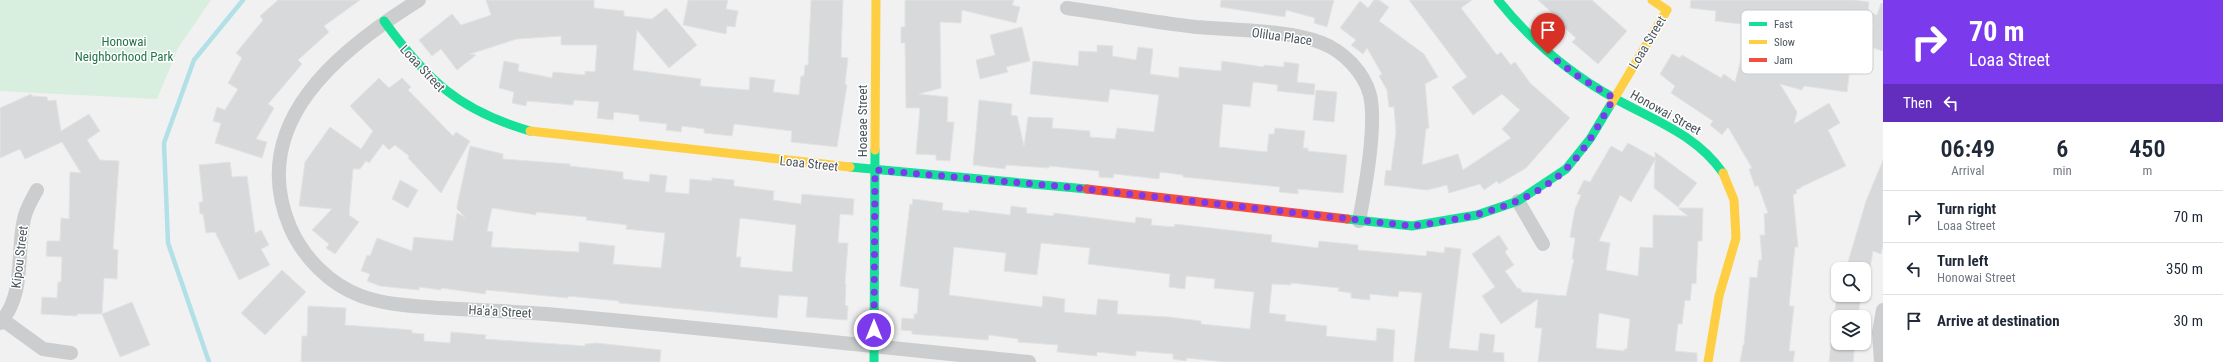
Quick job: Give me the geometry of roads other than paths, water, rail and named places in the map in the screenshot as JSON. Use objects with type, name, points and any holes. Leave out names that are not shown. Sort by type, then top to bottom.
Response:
[{"type":"street","name":"Ha'a'a Street","points":[[419,0],[384,21],[350,48],[324,74],[308,94],[295,113],[285,134],[280,154],[278,183],[283,210],[296,240],[314,264],[335,282],[358,295],[385,303],[544,314],[1029,362]]},
{"type":"street","name":"Hoaeae Street","points":[[874,362],[876,0]]},
{"type":"street","name":"Honowai Street","points":[[1498,0],[1548,54],[1579,77],[1614,98],[1678,130],[1699,144],[1724,175],[1731,193],[1735,212],[1735,246],[1719,296],[1711,334],[1708,362]]},
{"type":"street","points":[[1652,0],[1670,5]]},
{"type":"street","name":"Loaa Street","points":[[384,21],[413,60],[436,85],[461,104],[488,118],[534,132],[875,170],[1068,187],[1359,221],[1418,225],[1477,215],[1518,201],[1566,169],[1590,139],[1670,5]]},
{"type":"street","name":"Olilua Place","points":[[1067,8],[1194,26],[1299,36],[1323,43],[1345,56],[1361,75],[1370,94],[1373,115],[1359,221]]},
{"type":"street","name":"Kipou Street","points":[[1,322],[11,305],[18,283],[24,218],[37,190]]},
{"type":"street","points":[[1518,201],[1543,244]]},
{"type":"street","points":[[1881,362],[1879,332],[1883,310]]},
{"type":"street","points":[[1,322],[43,349],[72,353]]},
{"type":"waterway","points":[[209,362],[168,243],[164,143],[194,60],[243,0]]},
{"type":"park label","name":"Honowai Neighborhood Park","points":[[124,48]]}]
